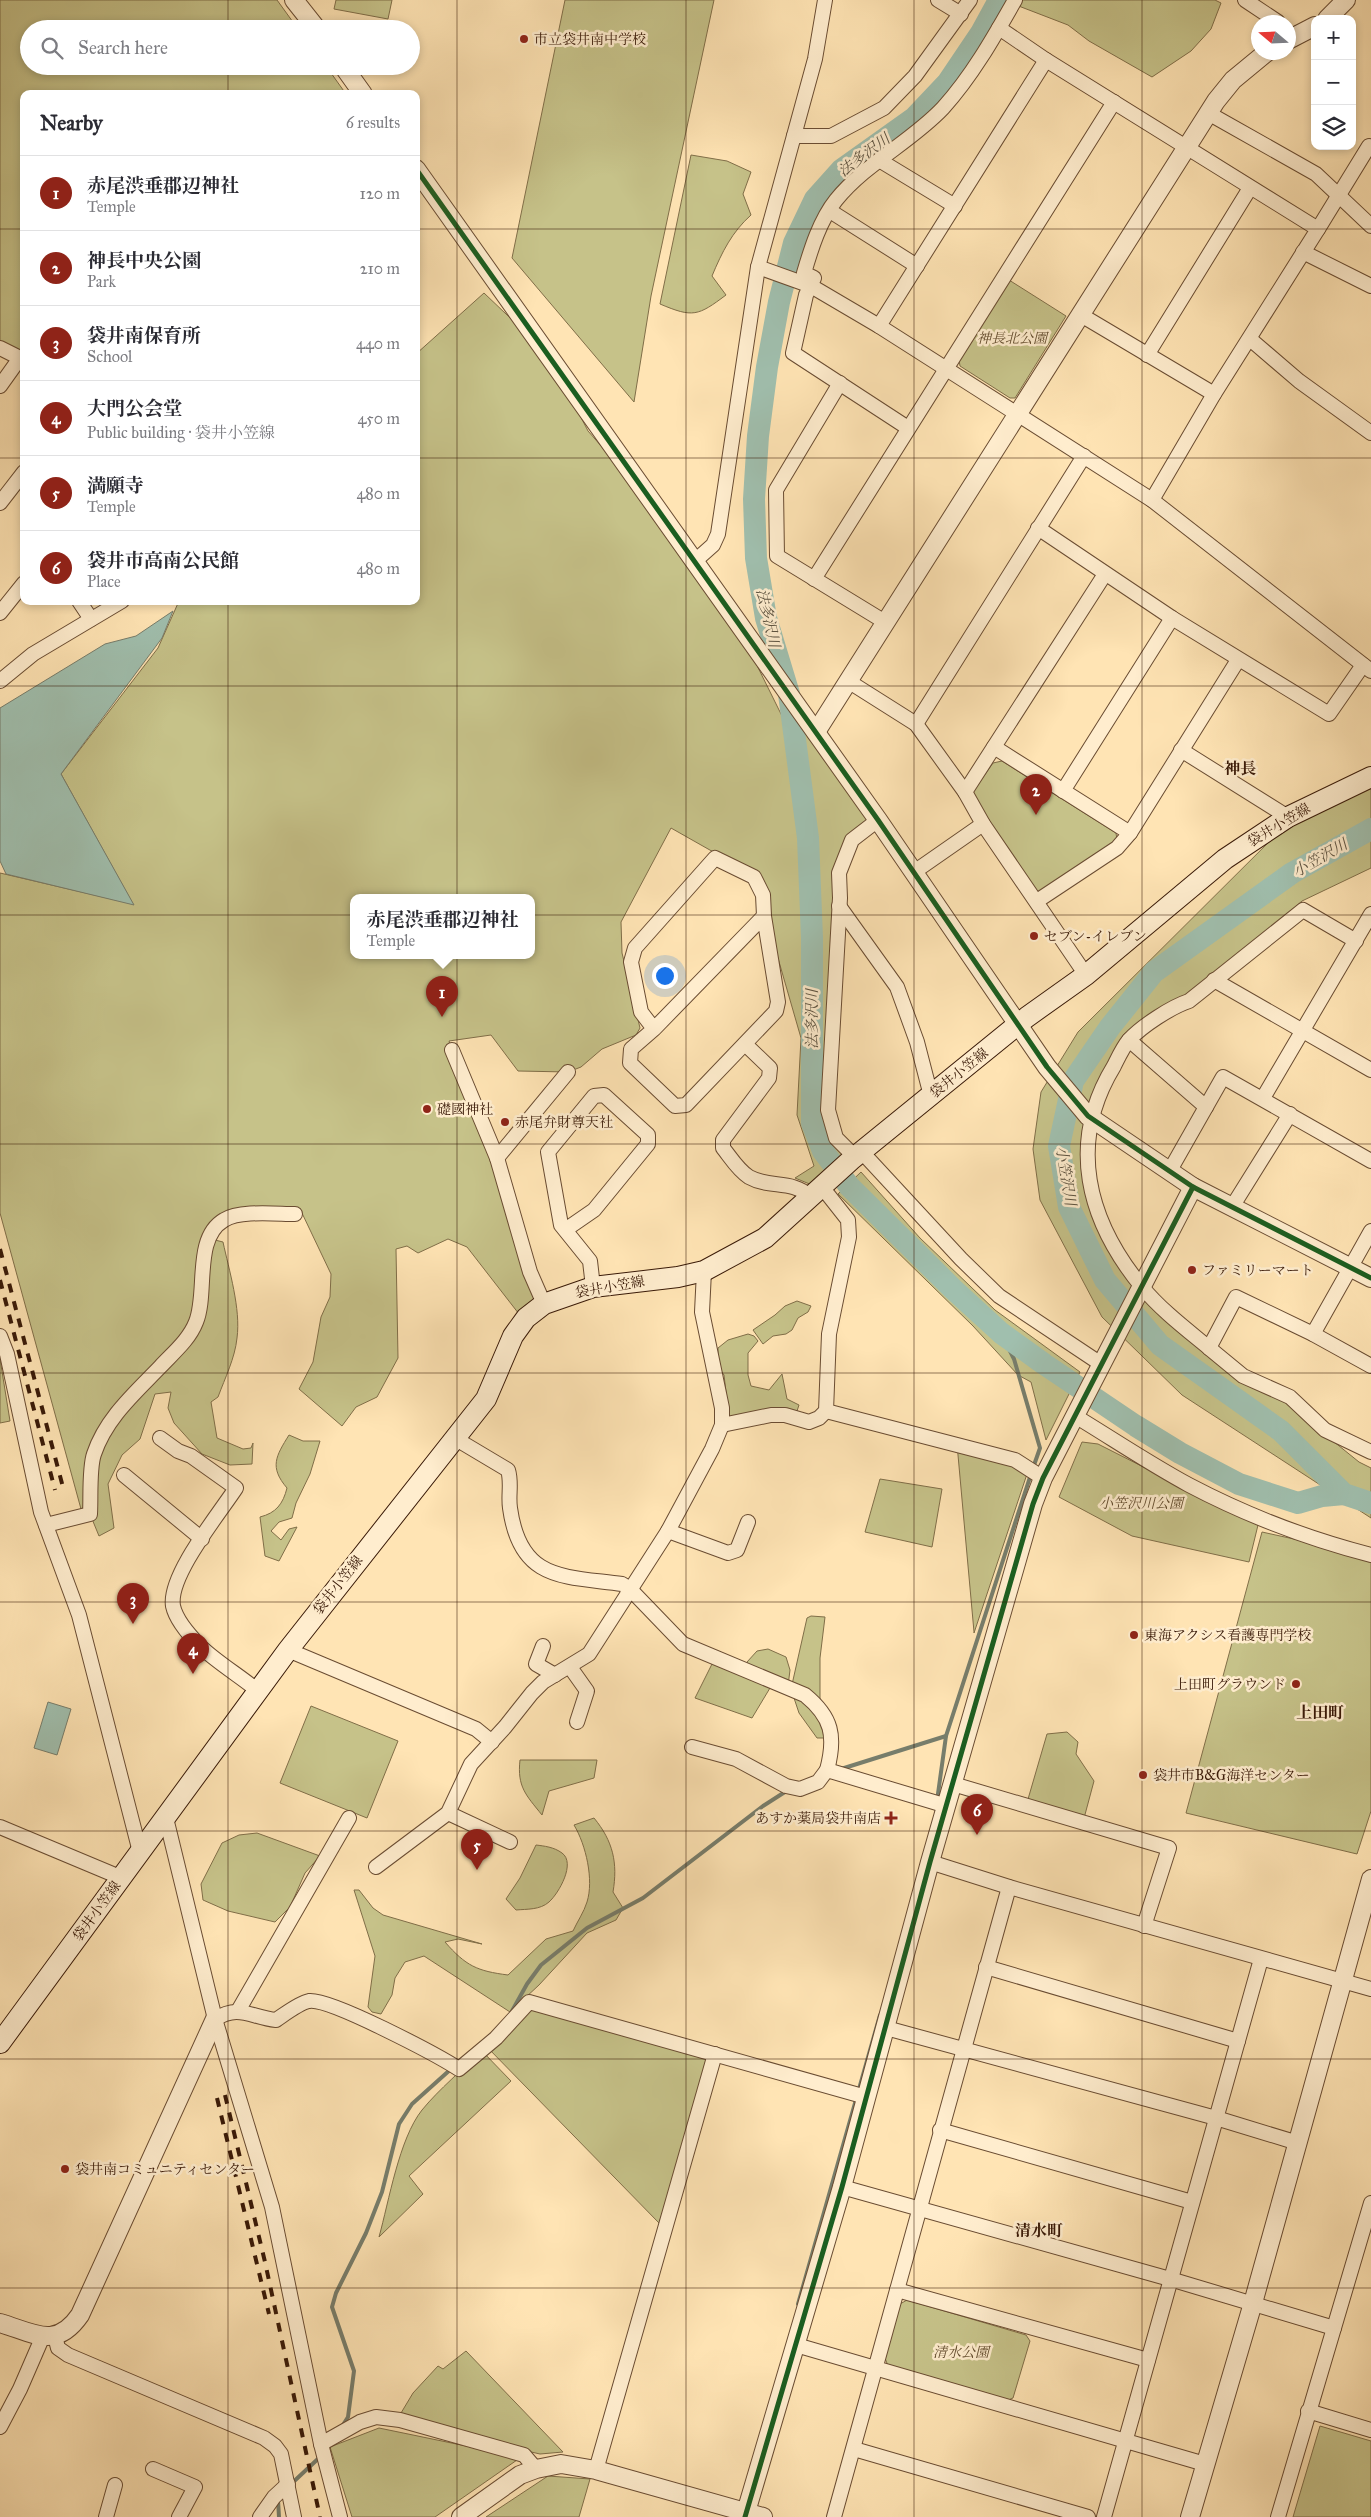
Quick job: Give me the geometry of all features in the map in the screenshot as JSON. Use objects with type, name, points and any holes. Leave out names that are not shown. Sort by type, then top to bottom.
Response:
[{"type":"main road","name":"袋井小笠線","points":[[0,2043],[288,1650],[486,1399],[513,1336],[526,1318],[544,1304],[593,1287],[678,1277],[704,1271],[765,1238],[856,1156],[1027,1017],[1086,975],[1225,858],[1288,817],[1371,777]]},
{"type":"street","points":[[294,0],[310,20]]},
{"type":"street","points":[[695,562],[713,545],[718,534],[763,268],[794,136],[815,59],[824,0]]},
{"type":"street","points":[[938,0],[961,14]]},
{"type":"street","points":[[794,136],[831,136],[884,108],[915,76],[970,0]]},
{"type":"street","points":[[908,428],[793,353],[806,295],[814,278],[804,273],[810,253],[835,201],[852,183],[916,133],[943,108],[967,78],[1015,0]]},
{"type":"street","points":[[1246,0],[1268,15]]},
{"type":"street","points":[[1331,15],[1346,0]]},
{"type":"street","points":[[999,28],[1046,60],[1186,148],[1318,228]]},
{"type":"street","points":[[1296,33],[1311,28]]},
{"type":"street","points":[[879,326],[1046,60]]},
{"type":"street","points":[[816,732],[1208,113],[1233,80],[1257,60]]},
{"type":"street","points":[[349,75],[360,90]]},
{"type":"street","points":[[814,579],[1114,102]]},
{"type":"street","points":[[1208,113],[1316,174],[1371,226]]},
{"type":"street","points":[[1152,500],[1214,394],[1369,146]]},
{"type":"street","points":[[880,160],[955,206]]},
{"type":"street","points":[[420,178],[816,732],[1047,1067],[1089,1118],[1193,1187],[1371,1278]]},
{"type":"street","points":[[1148,355],[1250,188]]},
{"type":"street","points":[[830,211],[917,266]]},
{"type":"street","points":[[1303,252],[1371,286]]},
{"type":"street","points":[[763,268],[811,286],[879,326],[1152,500],[1367,668],[1329,714],[1172,618],[1038,528]]},
{"type":"street","points":[[1081,315],[1214,394]]},
{"type":"street","points":[[1250,339],[1299,381],[1371,433]]},
{"type":"street","points":[[0,348],[20,358]]},
{"type":"street","points":[[0,386],[20,361]]},
{"type":"street","points":[[840,383],[776,490],[777,556],[885,622]]},
{"type":"street","points":[[916,724],[1084,456]]},
{"type":"street","points":[[0,503],[20,477]]},
{"type":"street","points":[[965,792],[1105,574]]},
{"type":"street","points":[[0,613],[20,588]]},
{"type":"street","points":[[82,605],[91,619]]},
{"type":"street","points":[[0,681],[32,654],[115,605]]},
{"type":"street","points":[[1063,791],[1172,618]]},
{"type":"street","points":[[1037,901],[1117,848],[1130,833],[1238,660]]},
{"type":"street","points":[[848,681],[916,724],[965,792],[983,824],[1086,975]]},
{"type":"street","points":[[994,748],[1130,833]]},
{"type":"street","points":[[1181,750],[1288,817]]},
{"type":"street","points":[[878,820],[852,840],[839,873],[839,906],[828,1110],[836,1138],[999,1296],[1098,1370]]},
{"type":"street","points":[[914,872],[983,824]]},
{"type":"street","points":[[654,1029],[641,1012],[630,962],[635,948],[715,858],[754,877],[763,895],[764,916],[778,1002],[776,1011],[686,1105],[675,1106],[630,1063],[631,1049],[654,1029],[764,916]]},
{"type":"street","points":[[839,906],[897,987],[917,1042],[931,1096]]},
{"type":"street","points":[[1356,941],[1303,910],[1189,1001],[1174,1006],[1129,1040],[1107,1078],[1089,1118],[1086,1154],[1089,1184],[1100,1217],[1117,1252],[1141,1289],[1178,1323],[1243,1376],[1290,1397],[1325,1430],[1371,1452]]},
{"type":"street","points":[[1263,1098],[1371,914]]},
{"type":"street","points":[[1214,980],[1371,1070]]},
{"type":"street","points":[[1129,1040],[1206,1107]]},
{"type":"street","points":[[722,1425],[771,1415],[785,1415],[809,1422],[819,1418],[826,1411],[828,1334],[850,1237],[848,1220],[820,1188],[802,1189],[793,1185],[769,1184],[750,1178],[739,1170],[723,1148],[723,1140],[769,1078],[770,1068],[745,1044]]},
{"type":"street","points":[[452,1050],[497,1158],[530,1272],[544,1304]]},
{"type":"street","points":[[497,1158],[568,1072]]},
{"type":"street","points":[[1169,1172],[1223,1077],[1371,1161]]},
{"type":"street","points":[[565,1230],[594,1210],[648,1144],[648,1136],[604,1094],[594,1096],[548,1152],[561,1225],[565,1230],[590,1261],[593,1287]]},
{"type":"street","points":[[1232,1207],[1290,1114]]},
{"type":"street","points":[[746,2515],[842,2187],[930,1862],[1033,1504],[1076,1413],[1193,1187]]},
{"type":"street","points":[[46,1524],[90,1514],[94,1455],[110,1420],[182,1343],[196,1324],[202,1302],[205,1247],[213,1229],[224,1219],[250,1214],[295,1214]]},
{"type":"street","points":[[1313,1334],[1371,1231]]},
{"type":"street","points":[[376,1867],[448,1813],[471,1764],[543,1682],[589,1654],[668,1531],[712,1449],[722,1425],[722,1408],[702,1312],[704,1271]]},
{"type":"street","points":[[1209,1348],[1236,1297],[1313,1334],[1371,1366]]},
{"type":"street","points":[[0,1336],[7,1354],[41,1512],[79,1615],[140,1852]]},
{"type":"street","points":[[826,1411],[1015,1460],[1044,1478]]},
{"type":"street","points":[[1076,1413],[1189,1485],[1243,1510],[1340,1547],[1371,1555]]},
{"type":"street","points":[[160,1438],[178,1451],[191,1456],[236,1488],[178,1574],[173,1593],[173,1607],[181,1623],[201,1647],[258,1691]]},
{"type":"street","points":[[456,1439],[508,1470],[511,1479],[510,1506],[514,1527],[525,1550],[538,1567],[552,1574],[622,1584],[630,1589],[683,1644],[804,1694],[818,1706],[826,1718],[832,1738],[827,1770],[818,1782],[800,1789],[786,1786],[736,1759],[692,1747]]},
{"type":"street","points":[[124,1475],[202,1539]]},
{"type":"street","points":[[668,1531],[728,1553],[737,1550],[748,1522]]},
{"type":"street","points":[[544,1646],[536,1664],[555,1675]]},
{"type":"street","points":[[288,1650],[476,1729],[492,1742]]},
{"type":"street","points":[[570,1667],[587,1691],[578,1722]]},
{"type":"street","points":[[827,1770],[947,1806]]},
{"type":"street","points":[[953,1784],[1168,1848],[1144,1926]]},
{"type":"street","points":[[448,1813],[510,1842]]},
{"type":"street","points":[[166,1818],[215,2019],[272,2207],[321,2444],[340,2517]]},
{"type":"street","points":[[238,2011],[349,1818]]},
{"type":"street","points":[[0,1827],[122,1878]]},
{"type":"street","points":[[930,1862],[1144,1926],[1371,1989]]},
{"type":"street","points":[[1190,2517],[1253,2303],[1371,1879]]},
{"type":"street","points":[[834,2517],[1009,1887]]},
{"type":"street","points":[[1104,2517],[1261,1959]]},
{"type":"street","points":[[986,1966],[1238,2041]]},
{"type":"street","points":[[0,2324],[49,2336],[71,2328],[80,2315],[215,2019],[228,2011],[238,2011],[276,2020],[309,2001],[322,2002],[361,2017],[459,2069],[496,2038],[529,2002],[866,2097]]},
{"type":"street","points":[[886,2028],[1216,2118],[1298,2143]]},
{"type":"street","points":[[596,2470],[715,2054]]},
{"type":"street","points":[[940,2130],[1192,2202]]},
{"type":"street","points":[[842,2187],[1170,2279],[1334,2328]]},
{"type":"street","points":[[1278,2517],[1334,2328],[1365,2246],[1371,2203]]},
{"type":"street","points":[[897,2290],[1148,2360]]},
{"type":"street","points":[[0,2427],[49,2336]]},
{"type":"street","points":[[49,2336],[58,2348],[68,2355],[264,2438],[276,2446],[281,2454],[294,2517]]},
{"type":"street","points":[[796,2344],[1205,2464]]},
{"type":"street","points":[[1308,2412],[1371,2430]]},
{"type":"street","points":[[321,2444],[360,2422],[376,2418],[400,2420],[524,2455],[536,2469]]},
{"type":"street","points":[[854,2449],[1088,2517]]},
{"type":"street","points":[[461,2517],[520,2475],[536,2469],[562,2464],[596,2470],[746,2515],[763,2517]]},
{"type":"street","points":[[154,2469],[195,2488],[179,2517]]},
{"type":"street","points":[[260,2517],[274,2498],[288,2484]]},
{"type":"street","points":[[106,2517],[115,2485]]},
{"type":"green space","points":[[0,0],[277,0],[291,20],[20,20],[20,75],[332,75],[343,90],[20,90],[20,351],[0,341]]},
{"type":"green space","points":[[336,0],[392,0],[388,19],[334,9]]},
{"type":"green space","points":[[565,0],[714,0],[651,296],[634,402],[512,258]]},
{"type":"green space","points":[[1019,0],[1215,0],[1221,3],[1211,29],[1191,51],[1152,77],[1089,41],[1068,25],[1016,5]]},
{"type":"green space","points":[[691,155],[727,161],[751,172],[743,194],[751,215],[738,228],[728,243],[712,276],[726,295],[709,307],[695,313],[680,311],[660,304]]},
{"type":"green space","name":"神長北公園","points":[[1009,280],[1066,316],[1015,398],[1010,398],[960,366],[959,360]]},
{"type":"green space","points":[[484,293],[549,355],[588,431],[665,519],[730,611],[782,716],[799,717],[878,820],[852,840],[839,873],[828,1110],[855,1157],[812,1185],[795,1178],[814,1166],[797,1115],[801,1038],[754,875],[671,828],[621,922],[622,953],[640,1028],[636,1035],[602,1049],[581,1067],[568,1072],[518,1071],[491,1035],[449,1041],[497,1158],[540,1308],[519,1314],[467,1247],[448,1239],[418,1253],[407,1246],[396,1249],[398,1358],[377,1397],[356,1407],[342,1426],[299,1389],[313,1362],[321,1317],[330,1297],[331,1274],[301,1211],[224,1219],[215,1240],[223,1242],[236,1302],[238,1327],[232,1360],[218,1397],[211,1402],[217,1438],[243,1449],[251,1448],[253,1443],[252,1464],[230,1465],[202,1454],[174,1423],[168,1408],[171,1392],[155,1394],[140,1439],[122,1455],[108,1484],[114,1528],[99,1536],[90,1514],[90,1504],[81,1509],[0,1213],[0,873],[133,904],[61,774],[158,648],[177,605],[420,605],[420,350]]},
{"type":"green space","points":[[1002,761],[1116,833],[1117,840],[1042,893],[1036,892],[973,797],[972,793],[993,763]]},
{"type":"green space","points":[[1371,784],[1371,868],[1302,901],[1185,1002],[1118,1050],[1084,1132],[1110,1237],[1174,1318],[1240,1374],[1286,1403],[1359,1462],[1371,1468],[1371,1518],[1182,1395],[1102,1317],[1040,1200],[1033,1149],[1041,1092],[1078,1032],[1291,820]]},
{"type":"green space","points":[[861,1172],[920,1238],[995,1310],[1080,1372],[1046,1440],[1031,1382],[1018,1375],[973,1326],[838,1194]]},
{"type":"green space","points":[[797,1301],[811,1306],[808,1312],[798,1318],[792,1330],[786,1334],[773,1336],[763,1344],[753,1330],[785,1306]]},
{"type":"green space","points":[[748,1334],[754,1336],[758,1341],[748,1353],[748,1375],[751,1386],[769,1390],[782,1374],[787,1399],[799,1405],[796,1414],[729,1418],[724,1375],[718,1367],[718,1348],[728,1340]]},
{"type":"green space","points":[[0,1359],[10,1421],[0,1423]]},
{"type":"green space","points":[[289,1435],[303,1441],[320,1441],[310,1474],[296,1503],[292,1518],[279,1522],[271,1531],[281,1540],[289,1529],[297,1527],[279,1561],[265,1556],[260,1517],[275,1510],[285,1494],[287,1488],[278,1474],[276,1461]]},
{"type":"green space","name":"小笠沢川公園","points":[[1082,1442],[1098,1444],[1258,1525],[1249,1562],[1132,1536],[1059,1497]]},
{"type":"green space","points":[[957,1444],[1029,1468],[974,1633],[974,1632]]},
{"type":"green space","points":[[880,1479],[942,1489],[932,1547],[865,1532]]},
{"type":"green space","name":"上田町グラウンド","points":[[1262,1532],[1371,1556],[1371,1811],[1357,1854],[1186,1813]]},
{"type":"green space","points":[[811,1616],[825,1617],[820,1658],[820,1708],[832,1738],[817,1738],[799,1713],[791,1689],[807,1618]]},
{"type":"green space","points":[[768,1649],[786,1657],[790,1670],[787,1694],[770,1688],[752,1718],[695,1698],[715,1658],[749,1672],[747,1662],[757,1651]]},
{"type":"green space","points":[[311,1706],[398,1741],[367,1818],[280,1783]]},
{"type":"green space","points":[[1067,1732],[1078,1742],[1076,1754],[1094,1781],[1083,1822],[1026,1806],[1047,1734]]},
{"type":"green space","points":[[520,1760],[597,1760],[594,1778],[549,1791],[542,1815],[531,1802],[521,1784]]},
{"type":"green space","points":[[594,1818],[606,1835],[614,1862],[613,1892],[623,1908],[616,1920],[587,1933],[539,1985],[510,2012],[424,1956],[405,1962],[395,1978],[392,1995],[381,2014],[372,2012],[368,2007],[375,1956],[354,1890],[359,1890],[373,1908],[383,1915],[482,1944],[458,1939],[445,1942],[459,1957],[473,1966],[488,1972],[508,1975],[546,1939],[573,1931],[586,1906],[590,1884],[588,1863],[582,1842],[574,1825]]},
{"type":"green space","points":[[257,1833],[320,1856],[305,1873],[290,1907],[275,1922],[228,1911],[203,1900],[201,1884],[222,1843],[239,1835]]},
{"type":"green space","points":[[536,1845],[546,1846],[562,1853],[566,1858],[567,1871],[557,1892],[549,1902],[533,1909],[516,1910],[506,1899],[520,1878]]},
{"type":"green space","points":[[529,2002],[713,2061],[659,2223],[486,2046]]},
{"type":"green space","points":[[481,2050],[511,2081],[409,2176],[423,2194],[379,2237],[401,2153],[414,2122],[429,2102]]},
{"type":"green space","name":"清水公園","points":[[907,2300],[1026,2335],[1030,2341],[1013,2398],[1006,2401],[888,2366],[885,2358],[900,2304]]},
{"type":"green space","points":[[466,2351],[563,2452],[540,2454],[518,2449],[401,2413],[413,2393],[438,2366],[443,2369]]},
{"type":"green space","points":[[1320,2426],[1371,2441],[1371,2517],[1293,2517]]},
{"type":"green space","points":[[379,2428],[500,2453],[517,2460],[435,2517],[352,2517],[330,2447]]},
{"type":"green space","points":[[548,2476],[590,2479],[579,2517],[486,2517]]},
{"type":"shaded area","points":[[173,611],[162,638],[61,774],[134,905],[6,874],[0,861],[0,708],[105,644],[136,636]]},
{"type":"shaded area","points":[[48,1702],[71,1709],[57,1755],[34,1748]]},
{"type":"waterway","name":"法多沢川","points":[[999,0],[981,33],[948,82],[914,118],[841,170],[815,199],[794,243],[779,302],[767,367],[758,436],[754,499],[756,558],[766,618],[789,694],[808,838],[812,938],[812,1123],[823,1151],[849,1186],[953,1289],[1001,1333],[1044,1364],[1136,1426],[1180,1453],[1239,1484],[1298,1503],[1322,1496],[1344,1494]]},
{"type":"waterway","name":"小笠沢川","points":[[1371,829],[1292,873],[1154,972],[1110,1027],[1073,1081],[1059,1146],[1069,1207],[1105,1280],[1160,1345],[1281,1431],[1344,1494],[1371,1503]]},
{"type":"waterway","points":[[1001,1333],[1014,1359],[1040,1448],[1033,1468]]},
{"type":"waterway","points":[[937,1801],[946,1736],[1031,1474]]},
{"type":"waterway","points":[[841,1769],[946,1736]]},
{"type":"waterway","points":[[512,2011],[527,1984],[541,1965],[587,1928],[643,1898],[763,1806],[788,1790]]},
{"type":"waterway","points":[[798,2304],[880,2015]]},
{"type":"waterway","points":[[343,2425],[348,2417],[354,2371],[332,2307],[336,2293],[366,2233],[382,2192],[399,2124],[412,2104],[451,2069]]},
{"type":"waterway","points":[[290,2485],[320,2457]]},
{"type":"waterway","points":[[278,2500],[279,2517]]},
{"type":"railway","points":[[0,1249],[64,1491]]},
{"type":"railway","points":[[0,1280],[55,1490]]},
{"type":"railway","points":[[225,2095],[265,2262],[320,2517]]},
{"type":"railway","points":[[217,2098],[269,2314]]},
{"type":"cycle path","points":[[420,175],[878,820],[1047,1067],[1088,1116],[1193,1187],[1371,1278]]},
{"type":"cycle path","points":[[745,2517],[842,2187],[930,1862],[1033,1504],[1043,1478],[1193,1187]]},
{"type":"place","name":"市立袋井南中学校","points":[[524,39]]},
{"type":"place","name":"神長中央公園","points":[[1036,815]]},
{"type":"place","name":"セブン-イレブン","points":[[1034,936]]},
{"type":"place","name":"赤尾渋垂郡辺神社","points":[[442,1017]]},
{"type":"place","name":"礎國神社","points":[[427,1109]]},
{"type":"place","name":"赤尾弁財尊天社","points":[[505,1122]]},
{"type":"place","name":"ファミリーマート","points":[[1192,1270]]},
{"type":"place","name":"袋井南保育所","points":[[133,1624]]},
{"type":"place","name":"東海アクシス看護専門学校","points":[[1134,1635]]},
{"type":"place","name":"大門公会堂","points":[[193,1674]]},
{"type":"place","name":"上田町グラウンド","points":[[1296,1684]]},
{"type":"place","name":"袋井市B&G海洋センター","points":[[1143,1775]]},
{"type":"place","name":"あすか薬局袋井南店","points":[[891,1818]]},
{"type":"place","name":"袋井市高南公民館","points":[[977,1835]]},
{"type":"place","name":"満願寺","points":[[477,1870]]},
{"type":"place","name":"袋井南コミュニティセンター","points":[[65,2169]]},
{"type":"district","name":"神長","points":[[1240,768]]},
{"type":"district","name":"上田町","points":[[1320,1712]]},
{"type":"district","name":"清水町","points":[[1039,2230]]}]
